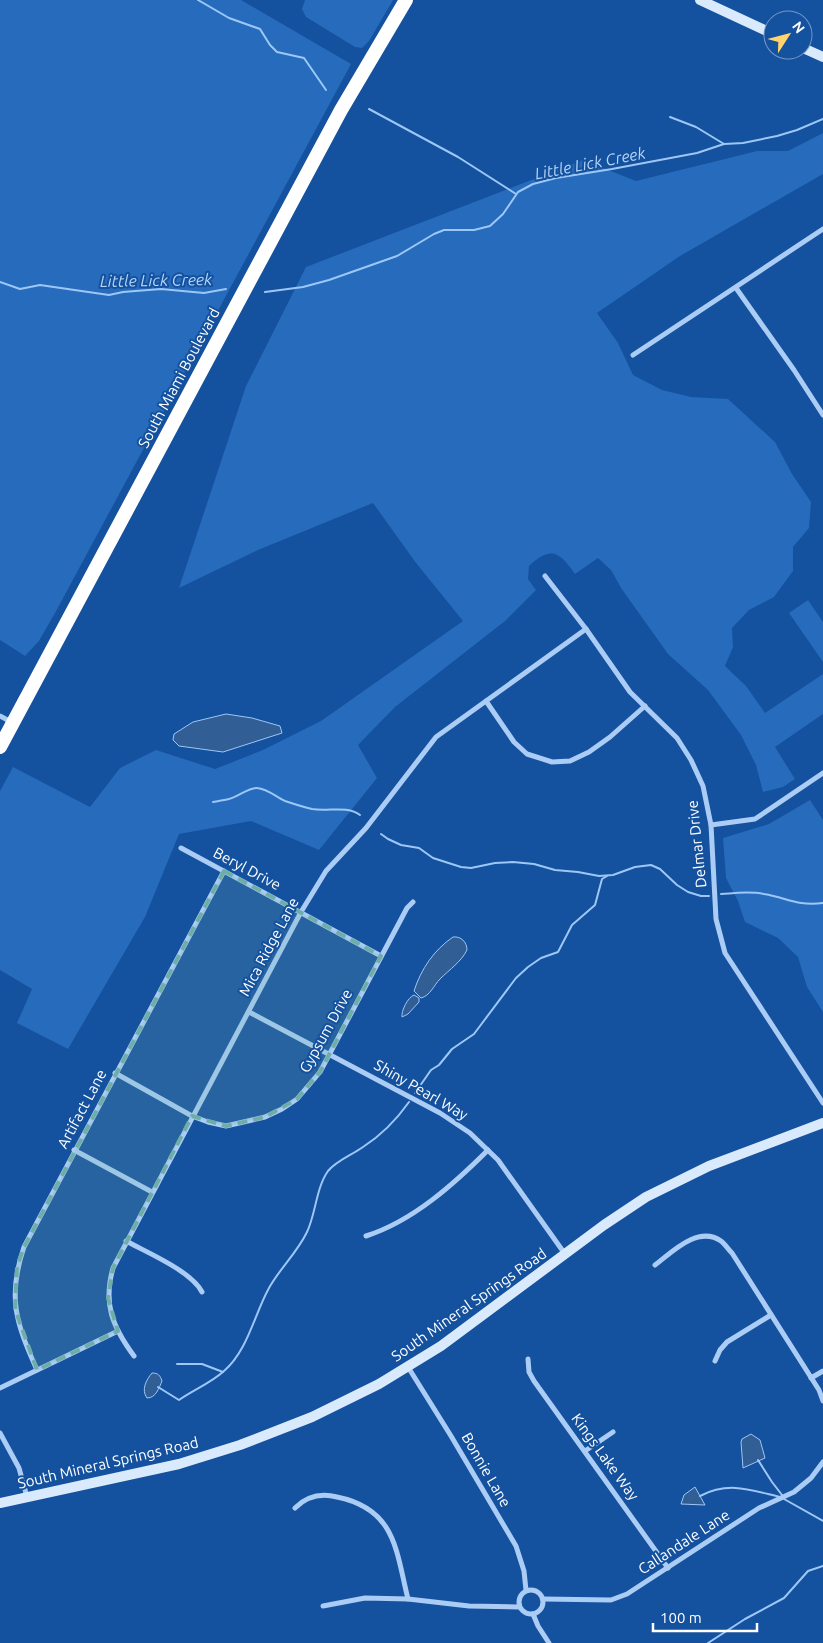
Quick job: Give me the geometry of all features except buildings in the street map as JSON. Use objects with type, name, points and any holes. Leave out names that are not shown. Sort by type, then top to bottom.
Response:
[{"type":"highway","name":"South Miami Boulevard","points":[[0,748],[341,110],[406,0]]},
{"type":"street","points":[[700,0],[763,29]]},
{"type":"street","points":[[633,355],[823,229]]},
{"type":"street","points":[[736,288],[823,415]]},
{"type":"street","name":"Delmar Drive","points":[[545,576],[586,629],[630,692],[678,738],[691,760],[703,786],[711,826],[716,919],[725,953],[823,1103]]},
{"type":"street","name":"Mica Ridge Lane","points":[[134,1356],[118,1331],[108,1298],[108,1285],[113,1268],[301,912],[326,871],[366,828],[436,737],[586,629]]},
{"type":"street","points":[[486,701],[514,742],[527,754],[552,762],[570,761],[589,752],[610,737],[645,706]]},
{"type":"street","points":[[0,716],[13,723]]},
{"type":"street","points":[[711,826],[755,818],[823,773]]},
{"type":"street","name":"Beryl Drive","points":[[181,848],[381,956]]},
{"type":"street","name":"Artifact Lane","points":[[38,1370],[21,1332],[15,1310],[14,1288],[17,1266],[27,1240],[74,1150],[224,871]]},
{"type":"street","name":"Gypsum Drive","points":[[116,1073],[192,1116],[226,1126],[265,1117],[282,1109],[297,1099],[320,1072],[407,908],[413,902]]},
{"type":"street","name":"Shiny Pearl Way","points":[[249,1012],[440,1113],[470,1132],[498,1160],[565,1255]]},
{"type":"street","name":"South Mineral Springs Road","points":[[0,1503],[158,1470],[222,1452],[312,1417],[379,1384],[454,1337],[631,1206],[660,1189],[709,1166],[823,1123]]},
{"type":"street","points":[[74,1150],[152,1192]]},
{"type":"street","points":[[366,1236],[394,1224],[422,1206],[452,1183],[488,1150]]},
{"type":"street","points":[[654,1265],[694,1238],[707,1236],[720,1241],[732,1253],[811,1378],[823,1401]]},
{"type":"street","points":[[126,1241],[187,1275],[198,1284],[202,1292]]},
{"type":"street","points":[[715,1361],[720,1350],[727,1342],[771,1315]]},
{"type":"street","points":[[0,1388],[118,1331]]},
{"type":"street","name":"Kings Lake Way","points":[[528,1359],[529,1372],[534,1381],[668,1568]]},
{"type":"street","name":"Bonnie Lane","points":[[408,1367],[452,1436],[516,1546],[524,1571],[526,1590]]},
{"type":"street","points":[[811,1378],[823,1371]]},
{"type":"street","points":[[585,1451],[612,1432]]},
{"type":"street","points":[[0,1433],[19,1468],[26,1497]]},
{"type":"street","name":"Callandale Lane","points":[[543,1599],[611,1600],[634,1590],[759,1508],[794,1492],[811,1478],[823,1462]]},
{"type":"street","points":[[295,1508],[300,1502],[326,1494],[354,1500],[372,1512],[385,1523],[394,1542],[408,1600]]},
{"type":"street","points":[[526,1590],[538,1592],[543,1599],[542,1607],[537,1613],[525,1613],[520,1607],[519,1599],[526,1590]]},
{"type":"street","points":[[323,1606],[365,1598],[469,1606],[520,1607]]},
{"type":"street","points":[[533,1614],[548,1643]]},
{"type":"highlighted area","points":[[224,871],[381,956],[320,1072],[297,1099],[265,1117],[226,1126],[192,1116],[113,1268],[108,1298],[118,1331],[37,1370],[15,1309],[17,1266],[24,1247]]},
{"type":"shaded area","points":[[0,0],[241,0],[351,64],[55,613],[39,641],[25,656],[0,640]]},
{"type":"shaded area","points":[[305,0],[393,0],[369,41],[362,48],[355,47],[306,17],[302,9]]},
{"type":"shaded area","points":[[823,133],[823,174],[680,256],[597,313],[618,343],[633,375],[662,390],[691,397],[728,399],[775,442],[792,474],[811,502],[809,528],[793,547],[793,571],[774,597],[749,610],[732,628],[733,647],[725,666],[746,686],[765,713],[823,674],[823,714],[775,747],[795,779],[783,787],[763,792],[756,765],[741,735],[708,690],[668,654],[621,588],[611,570],[598,558],[575,574],[560,556],[555,554],[543,555],[529,566],[528,579],[536,590],[505,621],[395,707],[358,745],[377,778],[319,850],[251,821],[179,834],[145,917],[68,1049],[17,1023],[32,989],[0,970],[0,791],[13,767],[90,807],[120,768],[156,750],[215,769],[263,750],[321,721],[463,621],[416,563],[373,503],[258,550],[179,588],[246,386],[306,267],[583,160],[636,181],[757,151],[788,151]]},
{"type":"shaded area","points":[[808,600],[823,622],[823,662],[789,613]]},
{"type":"shaded area","points":[[226,714],[252,718],[280,726],[282,733],[223,752],[179,746],[173,740],[174,734],[193,722]]},
{"type":"shaded area","points":[[810,800],[823,820],[823,1012],[807,987],[798,957],[778,938],[745,922],[738,901],[726,878],[723,838],[769,824]]},
{"type":"shaded area","points":[[453,937],[459,937],[463,940],[467,950],[462,958],[440,979],[429,993],[421,998],[414,991],[420,975],[434,954]]},
{"type":"shaded area","points":[[414,995],[419,998],[419,1002],[408,1014],[402,1017],[405,1004]]},
{"type":"shaded area","points":[[152,1373],[156,1373],[162,1381],[155,1394],[147,1398],[144,1392],[145,1385]]},
{"type":"shaded area","points":[[751,1434],[760,1440],[765,1458],[743,1468],[741,1442],[742,1439]]},
{"type":"shaded area","points":[[695,1487],[705,1505],[681,1504],[684,1495]]},
{"type":"waterway","points":[[198,0],[229,18],[260,29],[277,52],[304,58],[326,90]]},
{"type":"waterway","points":[[369,109],[458,157],[516,194]]},
{"type":"waterway","points":[[670,117],[696,127],[724,144]]},
{"type":"waterway","name":"Little Lick Creek","points":[[265,292],[303,287],[329,280],[397,256],[444,230],[474,230],[490,226],[503,214],[518,192],[533,184],[556,178],[697,153],[724,144],[743,143],[777,136],[823,119]]},
{"type":"waterway","name":"Little Lick Creek","points":[[0,282],[20,289],[40,285],[109,295],[161,289],[204,293],[226,289]]},
{"type":"waterway","points":[[213,802],[229,799],[257,788],[268,791],[285,801],[312,809],[349,810],[360,815]]},
{"type":"waterway","points":[[381,834],[401,845],[419,848],[433,858],[461,867],[471,868],[495,863],[513,862],[599,876],[613,875],[635,867],[651,865],[660,869],[677,885],[688,892],[709,896]]},
{"type":"waterway","points":[[415,1093],[431,1070],[439,1065],[452,1049],[474,1034],[516,978],[541,958],[558,952],[572,925],[595,905],[602,879],[607,876]]},
{"type":"waterway","points":[[721,894],[742,892],[772,896],[799,903],[823,903]]},
{"type":"waterway","points":[[158,1387],[179,1400],[213,1379],[232,1363],[245,1343],[269,1288],[307,1232],[318,1193],[328,1171],[376,1138],[394,1121],[409,1102]]},
{"type":"waterway","points":[[177,1364],[202,1364],[223,1372]]},
{"type":"waterway","points":[[758,1460],[782,1495]]},
{"type":"waterway","points":[[700,1496],[711,1491],[740,1488],[780,1497]]},
{"type":"waterway","points":[[784,1499],[823,1521]]},
{"type":"waterway","points":[[708,1643],[745,1619],[784,1598],[808,1571],[823,1566]]}]
